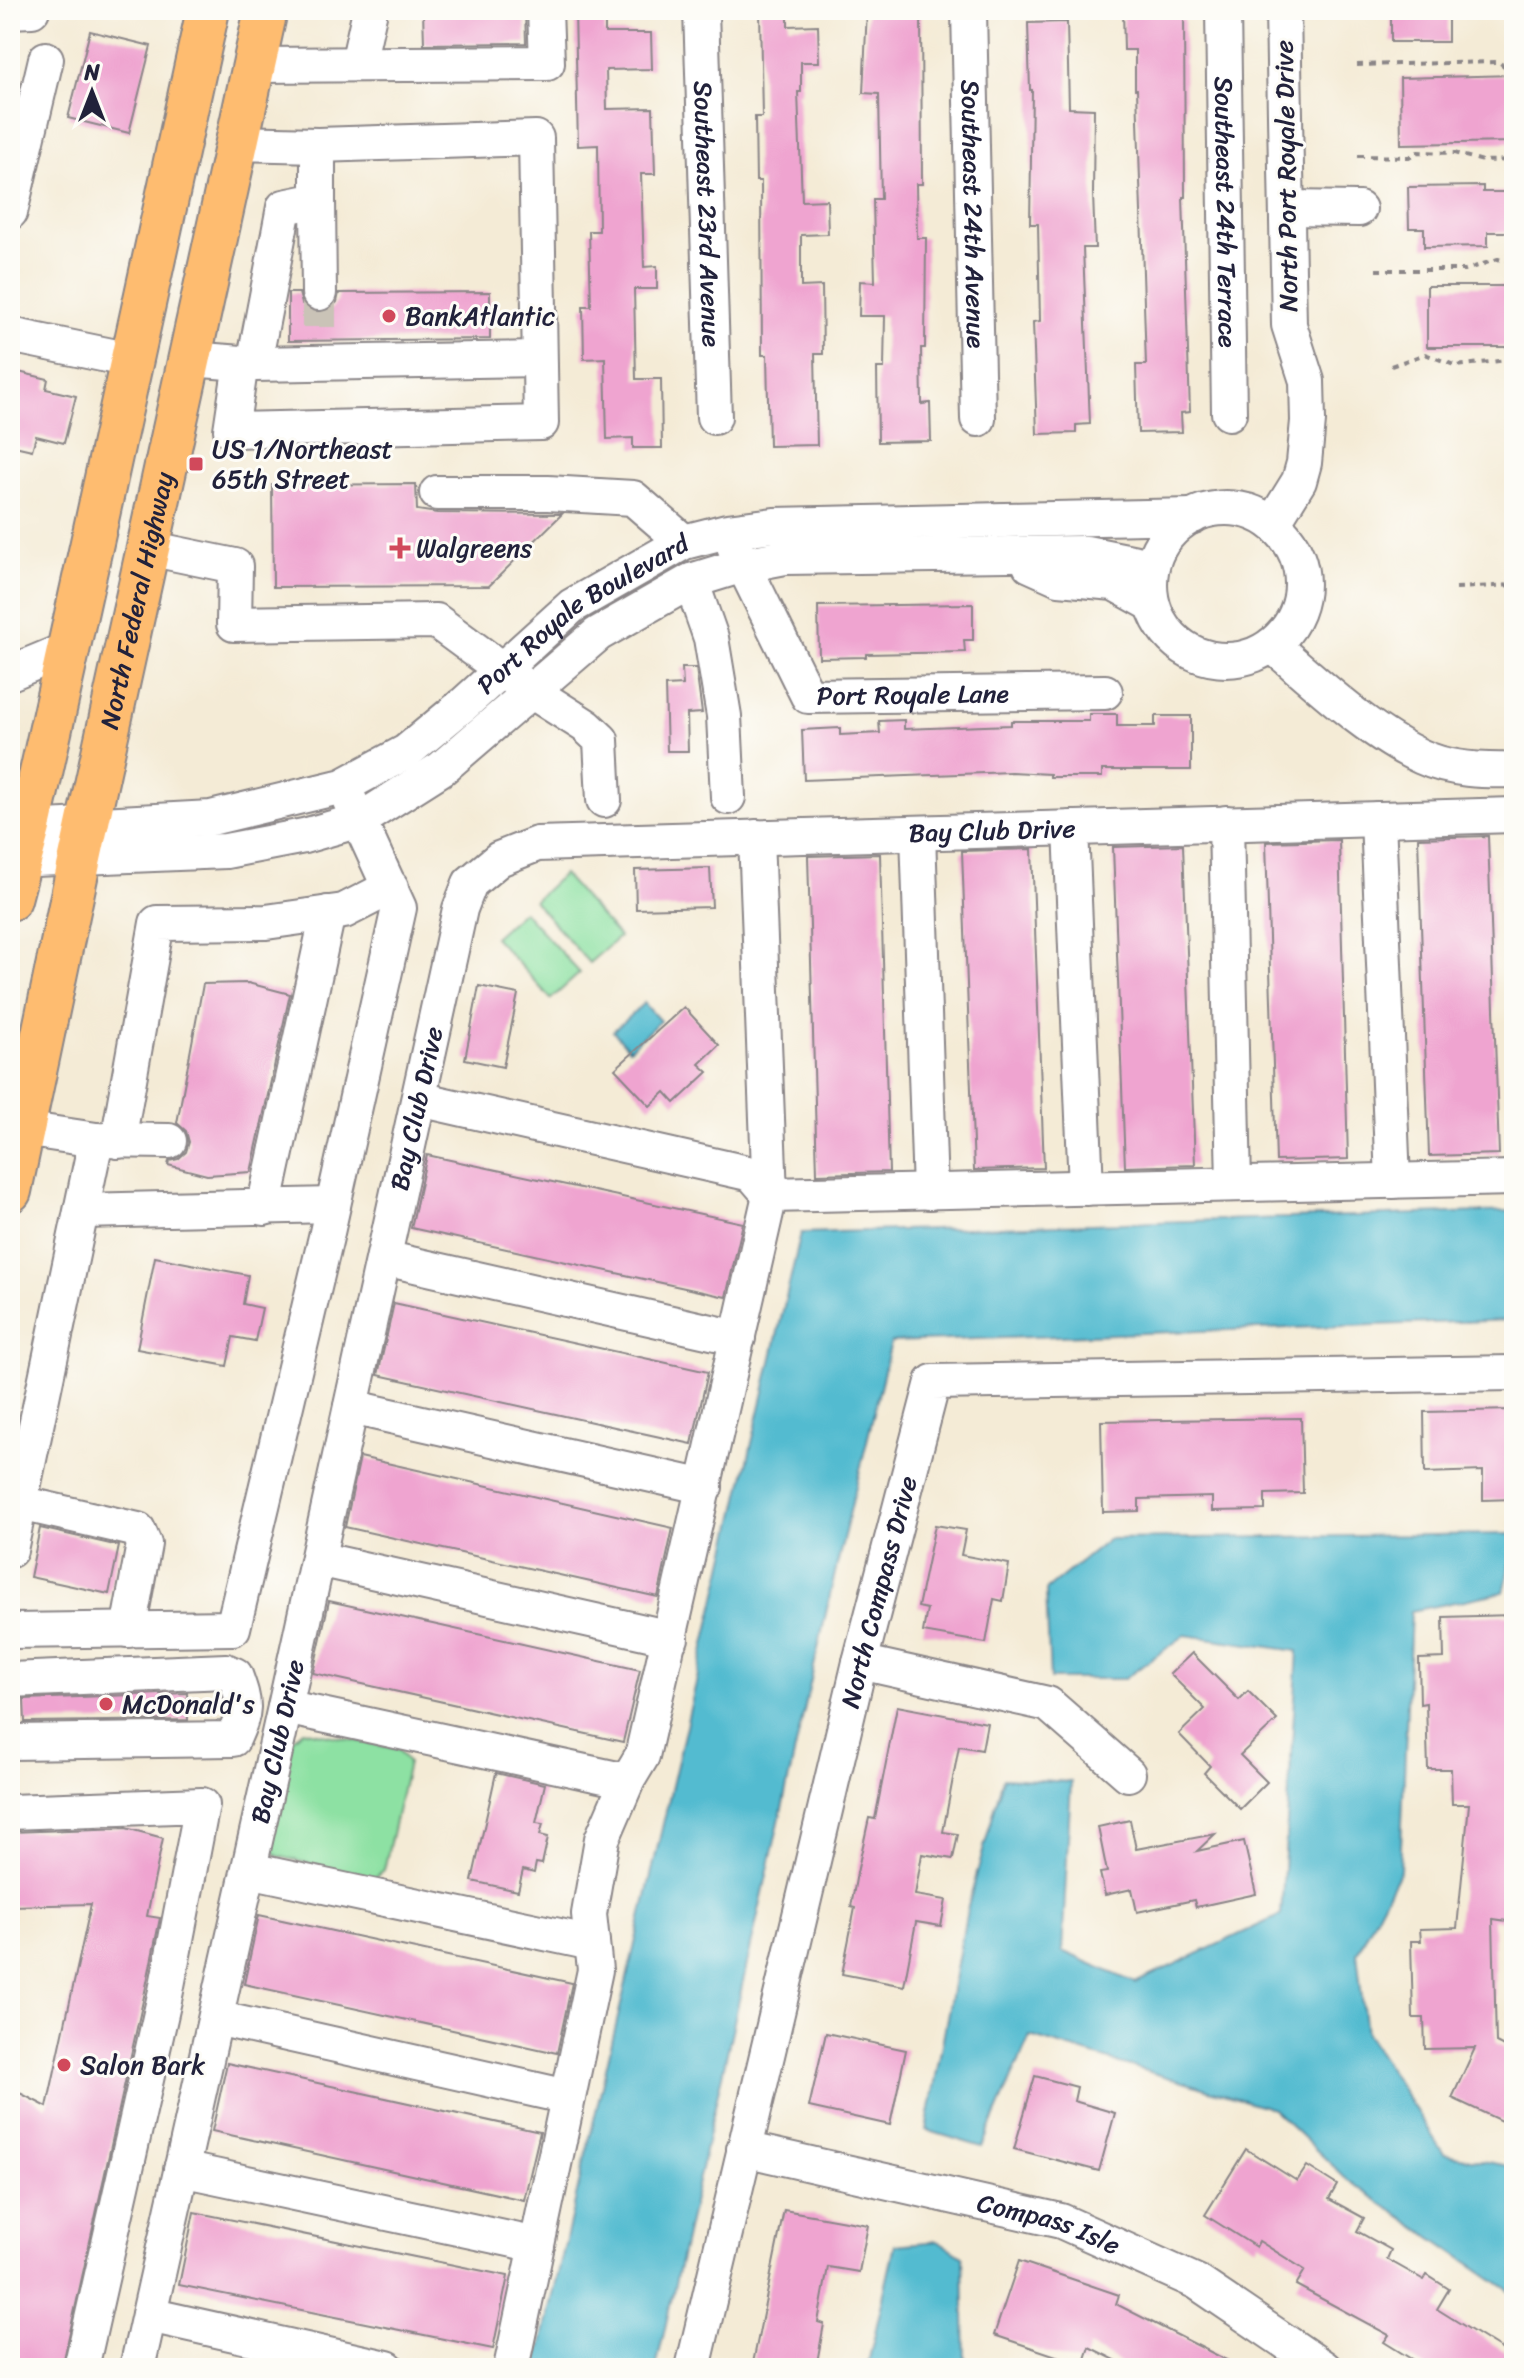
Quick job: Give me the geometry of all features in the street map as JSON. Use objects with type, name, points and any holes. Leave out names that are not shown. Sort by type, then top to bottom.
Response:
[{"type":"main road","name":"North Federal Highway","points":[[10,1191],[266,10]]},
{"type":"main road","points":[[15,855],[68,649],[152,264],[203,11]]},
{"type":"main road","points":[[152,264],[166,325],[176,345],[190,359]]},
{"type":"main road","points":[[131,360],[148,382],[157,403],[168,459]]},
{"type":"street","points":[[10,11],[32,10]]},
{"type":"street","points":[[358,64],[370,10]]},
{"type":"street","points":[[254,65],[547,63],[545,10]]},
{"type":"street","name":"Southeast 23rd Avenue","points":[[701,10],[714,417]]},
{"type":"street","name":"Southeast 24th Avenue","points":[[969,10],[978,419]]},
{"type":"street","name":"Southeast 24th Terrace","points":[[1223,10],[1229,413]]},
{"type":"street","name":"North Port Royale Drive","points":[[1273,523],[1299,481],[1308,421],[1307,381],[1289,325],[1283,10]]},
{"type":"street","points":[[10,212],[46,59]]},
{"type":"street","points":[[236,143],[318,145],[536,138],[541,423],[231,430],[284,207],[318,200]]},
{"type":"street","points":[[318,145],[319,293]]},
{"type":"street","points":[[1287,208],[1359,209]]},
{"type":"street","points":[[10,335],[131,360]]},
{"type":"street","points":[[190,359],[247,364],[319,353],[539,359]]},
{"type":"street","points":[[437,493],[548,493],[633,498],[684,542]]},
{"type":"street","points":[[1218,508],[1238,509],[1273,523],[1295,550],[1303,585],[1295,619],[1272,645],[1241,659],[1207,658],[1176,643],[1165,631],[1151,584],[1168,534],[1193,516],[1218,508]]},
{"type":"street","name":"Port Royale Boulevard","points":[[15,855],[211,818],[343,786],[406,752],[572,606],[684,542],[727,531],[774,525],[1193,516]]},
{"type":"street","points":[[1069,518],[1071,554]]},
{"type":"street","name":"Port Royale Lane","points":[[727,531],[808,696],[1105,692]]},
{"type":"street","points":[[148,548],[235,566],[234,624],[436,621],[531,691],[586,726],[601,740],[604,800]]},
{"type":"street","name":"Port Royale Boulevard","points":[[84,841],[226,851],[304,836],[360,820],[442,768],[598,634],[691,581],[743,565],[785,557],[1086,553],[1151,584]]},
{"type":"street","name":"Port Royale Boulevard","points":[[993,556],[1030,565],[1104,566],[1151,584]]},
{"type":"street","points":[[691,581],[711,638],[724,716],[728,797]]},
{"type":"street","points":[[1272,645],[1381,733],[1424,758],[1478,771],[1514,770]]},
{"type":"street","points":[[10,673],[68,649]]},
{"type":"street","points":[[10,1631],[233,1628],[333,1205],[399,908],[343,786]]},
{"type":"street","name":"Bay Club Drive","points":[[137,2368],[460,909],[470,883],[499,859],[537,844],[1514,815]]},
{"type":"street","points":[[1378,819],[1393,1181]]},
{"type":"street","points":[[1226,823],[1234,1184]]},
{"type":"street","points":[[1071,828],[1086,1188]]},
{"type":"street","points":[[918,833],[930,1192]]},
{"type":"street","points":[[511,2368],[595,1970],[589,1914],[602,1839],[627,1781],[642,1756],[770,1195],[756,837]]},
{"type":"street","points":[[10,1550],[20,1503],[23,1431],[82,1211],[107,1141],[157,923],[266,922],[344,911],[391,887]]},
{"type":"street","points":[[264,1208],[328,913]]},
{"type":"street","points":[[419,1099],[752,1174],[770,1195]]},
{"type":"street","points":[[23,1129],[107,1141],[169,1141]]},
{"type":"street","points":[[770,1195],[1514,1178]]},
{"type":"street","points":[[82,1211],[333,1205]]},
{"type":"street","points":[[384,1258],[738,1338]]},
{"type":"street","name":"North Compass Drive","points":[[693,2368],[860,1662],[933,1382],[1514,1373]]},
{"type":"street","points":[[351,1407],[705,1487]]},
{"type":"street","points":[[20,1503],[138,1530],[144,1544],[128,1630]]},
{"type":"street","points":[[318,1559],[671,1638]]},
{"type":"street","points":[[860,1662],[1048,1704],[1128,1774]]},
{"type":"street","points":[[10,1680],[226,1671],[235,1675],[245,1701],[244,1714],[233,1739],[10,1742]]},
{"type":"street","points":[[285,1707],[627,1781]]},
{"type":"street","points":[[10,1812],[202,1805],[166,1991],[81,2368]]},
{"type":"street","points":[[249,1870],[592,1943]]},
{"type":"street","points":[[216,2018],[568,2097]]},
{"type":"street","name":"Compass Isle","points":[[744,2149],[1061,2221],[1197,2282],[1324,2368]]},
{"type":"street","points":[[181,2169],[537,2245]]},
{"type":"street","points":[[149,2315],[387,2368]]},
{"type":"path","points":[[1357,65],[1499,62],[1514,68]]},
{"type":"path","points":[[1358,156],[1409,157],[1418,152],[1454,153],[1483,161],[1514,160]]},
{"type":"path","points":[[1376,270],[1465,270],[1498,259],[1514,263]]},
{"type":"path","points":[[1391,366],[1425,354],[1457,366],[1514,359]]},
{"type":"path","points":[[1456,588],[1514,585]]},
{"type":"green space","points":[[563,874],[619,937],[589,963],[534,901]]},
{"type":"green space","points":[[523,911],[580,973],[551,999],[494,937]]},
{"type":"green space","points":[[303,1730],[398,1749],[408,1763],[384,1870],[373,1879],[277,1856],[268,1841],[293,1739]]},
{"type":"water","points":[[644,1003],[660,1021],[629,1049],[613,1031]]},
{"type":"water","points":[[1514,1211],[1514,1320],[891,1342],[835,1573],[656,2368],[536,2368],[801,1233]]},
{"type":"water","points":[[1514,1534],[1504,1592],[1411,1611],[1400,1870],[1357,1953],[1366,2034],[1444,2154],[1514,2167],[1514,2294],[1349,2181],[1273,2109],[1030,2036],[982,2147],[926,2130],[967,1910],[1003,1778],[1071,1782],[1062,1951],[1135,1983],[1281,1915],[1298,1651],[1185,1635],[1124,1679],[1050,1679],[1046,1590],[1109,1539]]},
{"type":"water","points":[[937,2241],[963,2256],[965,2365],[974,2368],[867,2368],[895,2245]]},
{"type":"building","points":[[423,10],[525,10],[526,43],[424,44]]},
{"type":"building","points":[[575,10],[605,10],[605,33],[651,33],[652,69],[606,70],[607,109],[653,108],[655,174],[641,174],[644,267],[657,266],[657,289],[634,289],[636,379],[661,379],[662,448],[633,448],[633,438],[607,439],[605,358],[584,359],[583,306],[591,306],[589,231],[599,231],[598,145],[578,146]]},
{"type":"building","points":[[760,10],[788,10],[788,26],[818,25],[819,62],[801,62],[801,92],[798,92],[802,201],[827,200],[828,234],[801,235],[801,287],[822,286],[823,354],[815,354],[817,445],[769,446],[767,355],[762,355],[761,181],[756,181],[755,117],[762,117]]},
{"type":"building","points":[[867,10],[921,10],[922,184],[916,184],[917,238],[926,238],[922,404],[930,403],[931,441],[878,442],[877,368],[884,368],[885,316],[859,316],[860,281],[875,282],[873,199],[881,199],[879,94],[863,93]]},
{"type":"building","points":[[1123,10],[1184,10],[1183,197],[1190,412],[1181,413],[1182,432],[1138,433],[1136,365],[1146,365],[1137,89],[1135,50],[1124,50]]},
{"type":"building","points":[[1391,10],[1448,10],[1448,42],[1391,42]]},
{"type":"building","points":[[1067,22],[1069,108],[1094,109],[1095,248],[1083,248],[1090,424],[1076,425],[1076,433],[1037,434],[1033,322],[1040,321],[1038,224],[1030,224],[1032,90],[1028,23]]},
{"type":"building","points":[[90,31],[151,46],[129,133],[68,118]]},
{"type":"building","points":[[1514,75],[1514,142],[1401,144],[1400,78]]},
{"type":"building","points":[[1483,186],[1483,192],[1514,192],[1514,232],[1488,232],[1488,246],[1424,247],[1424,228],[1409,228],[1408,187]]},
{"type":"building","points":[[1427,286],[1514,286],[1514,347],[1427,347]]},
{"type":"building","name":"BankAtlantic","points":[[490,292],[490,339],[288,341],[288,293],[299,293],[302,304],[318,313],[330,310],[337,302],[339,293]]},
{"type":"building","points":[[10,370],[48,379],[46,389],[76,396],[64,443],[36,436],[32,450],[10,445]]},
{"type":"building","name":"Walgreens","points":[[416,484],[417,510],[437,513],[562,514],[489,586],[273,587],[272,485]]},
{"type":"building","points":[[973,604],[973,640],[964,640],[965,652],[819,658],[818,606]]},
{"type":"building","points":[[682,668],[696,668],[702,713],[687,714],[688,751],[667,751],[665,686],[683,685]]},
{"type":"building","points":[[1089,714],[1117,714],[1117,726],[1155,726],[1155,716],[1191,716],[1191,770],[1102,770],[1102,777],[1050,777],[1050,774],[1011,772],[804,780],[802,730],[840,728],[840,735],[880,733],[879,721],[904,720],[904,729],[1011,725],[1011,721],[1089,721]]},
{"type":"building","points":[[1488,836],[1499,1154],[1429,1156],[1418,838]]},
{"type":"building","points":[[1339,840],[1348,1159],[1276,1161],[1266,842]]},
{"type":"building","points":[[1183,845],[1195,1165],[1125,1167],[1113,847]]},
{"type":"building","points":[[1032,849],[1044,1168],[974,1170],[962,851]]},
{"type":"building","points":[[880,854],[889,1172],[817,1174],[808,856]]},
{"type":"building","points":[[710,868],[712,907],[636,909],[635,870]]},
{"type":"building","points":[[248,983],[290,994],[251,1172],[207,1175],[168,1165],[169,1161],[178,1159],[186,1152],[189,1142],[186,1131],[177,1123],[203,984]]},
{"type":"building","points":[[479,986],[518,994],[503,1067],[465,1059]]},
{"type":"building","points":[[684,1007],[719,1045],[699,1064],[708,1072],[675,1103],[665,1092],[650,1106],[615,1069]]},
{"type":"building","points":[[427,1155],[743,1223],[726,1297],[411,1228]]},
{"type":"building","points":[[155,1257],[248,1275],[243,1304],[262,1308],[255,1341],[233,1337],[227,1366],[137,1349]]},
{"type":"building","points":[[394,1303],[708,1372],[692,1444],[378,1375]]},
{"type":"building","points":[[1514,1410],[1514,1499],[1483,1500],[1483,1471],[1425,1473],[1424,1412]]},
{"type":"building","points":[[1301,1418],[1303,1493],[1265,1494],[1265,1510],[1212,1511],[1212,1497],[1139,1499],[1139,1511],[1103,1512],[1101,1421]]},
{"type":"building","points":[[360,1457],[673,1528],[658,1597],[345,1527]]},
{"type":"building","points":[[935,1525],[966,1530],[961,1555],[1009,1564],[1003,1601],[994,1599],[986,1643],[923,1632],[927,1609],[918,1607]]},
{"type":"building","points":[[40,1528],[119,1546],[109,1594],[30,1577]]},
{"type":"building","points":[[329,1601],[640,1670],[623,1742],[313,1673]]},
{"type":"building","points":[[1512,1615],[1514,1864],[1511,1887],[1514,1887],[1514,1922],[1493,1919],[1496,2043],[1514,2052],[1514,2127],[1452,2098],[1475,2048],[1425,2049],[1424,2018],[1413,2018],[1411,1941],[1421,1941],[1420,1929],[1457,1928],[1469,1804],[1452,1804],[1451,1769],[1428,1769],[1426,1703],[1420,1704],[1419,1659],[1444,1658],[1443,1617]]},
{"type":"building","points":[[1192,1653],[1239,1700],[1248,1691],[1277,1720],[1240,1755],[1267,1782],[1240,1809],[1204,1773],[1210,1766],[1179,1734],[1205,1709],[1170,1674]]},
{"type":"building","points":[[187,1693],[188,1720],[25,1722],[24,1699]]},
{"type":"building","points":[[897,1706],[987,1723],[982,1750],[959,1746],[943,1832],[958,1834],[953,1859],[922,1854],[915,1895],[946,1900],[941,1926],[916,1922],[904,1986],[842,1974],[855,1908],[851,1907],[857,1873],[869,1818],[875,1819]]},
{"type":"building","points":[[496,1773],[545,1784],[536,1823],[543,1824],[540,1835],[548,1837],[542,1864],[536,1863],[534,1873],[523,1870],[518,1891],[472,1881]]},
{"type":"building","points":[[1130,1820],[1136,1849],[1215,1834],[1197,1851],[1244,1841],[1256,1894],[1196,1907],[1194,1900],[1137,1912],[1132,1889],[1105,1895],[1100,1873],[1107,1872],[1098,1827]]},
{"type":"building","points":[[126,1828],[163,1838],[147,1916],[160,1918],[146,1987],[62,2368],[10,2368],[10,2088],[47,2107],[91,1904],[10,1906],[10,1832]]},
{"type":"building","points":[[259,1915],[572,1983],[557,2053],[244,1984]]},
{"type":"building","points":[[826,2033],[906,2050],[890,2125],[809,2107]]},
{"type":"building","points":[[227,2063],[540,2132],[524,2200],[212,2131]]},
{"type":"building","points":[[1035,2076],[1077,2087],[1074,2101],[1115,2113],[1099,2171],[1014,2149]]},
{"type":"building","points":[[1246,2149],[1297,2181],[1307,2166],[1337,2185],[1329,2199],[1364,2218],[1357,2231],[1391,2250],[1387,2259],[1424,2280],[1427,2275],[1449,2289],[1437,2309],[1514,2357],[1514,2368],[1426,2368],[1384,2342],[1389,2335],[1296,2285],[1305,2270],[1259,2241],[1256,2247],[1205,2215]]},
{"type":"building","points":[[784,2210],[868,2225],[859,2272],[828,2267],[818,2322],[824,2324],[816,2368],[752,2368]]},
{"type":"building","points":[[194,2212],[508,2276],[493,2349],[179,2285]]},
{"type":"building","points":[[1019,2261],[1119,2295],[1116,2304],[1242,2368],[1131,2368],[1089,2347],[1083,2365],[994,2335]]},
{"type":"tunnel","points":[[319,293],[319,341]]},
{"type":"place","name":"BankAtlantic","points":[[389,316]]},
{"type":"place","name":"US 1/Northeast 65th Street","points":[[196,464]]},
{"type":"place","name":"Walgreens","points":[[400,548]]},
{"type":"place","name":"McDonald's","points":[[106,1704]]},
{"type":"place","name":"Salon Bark","points":[[64,2065]]}]
